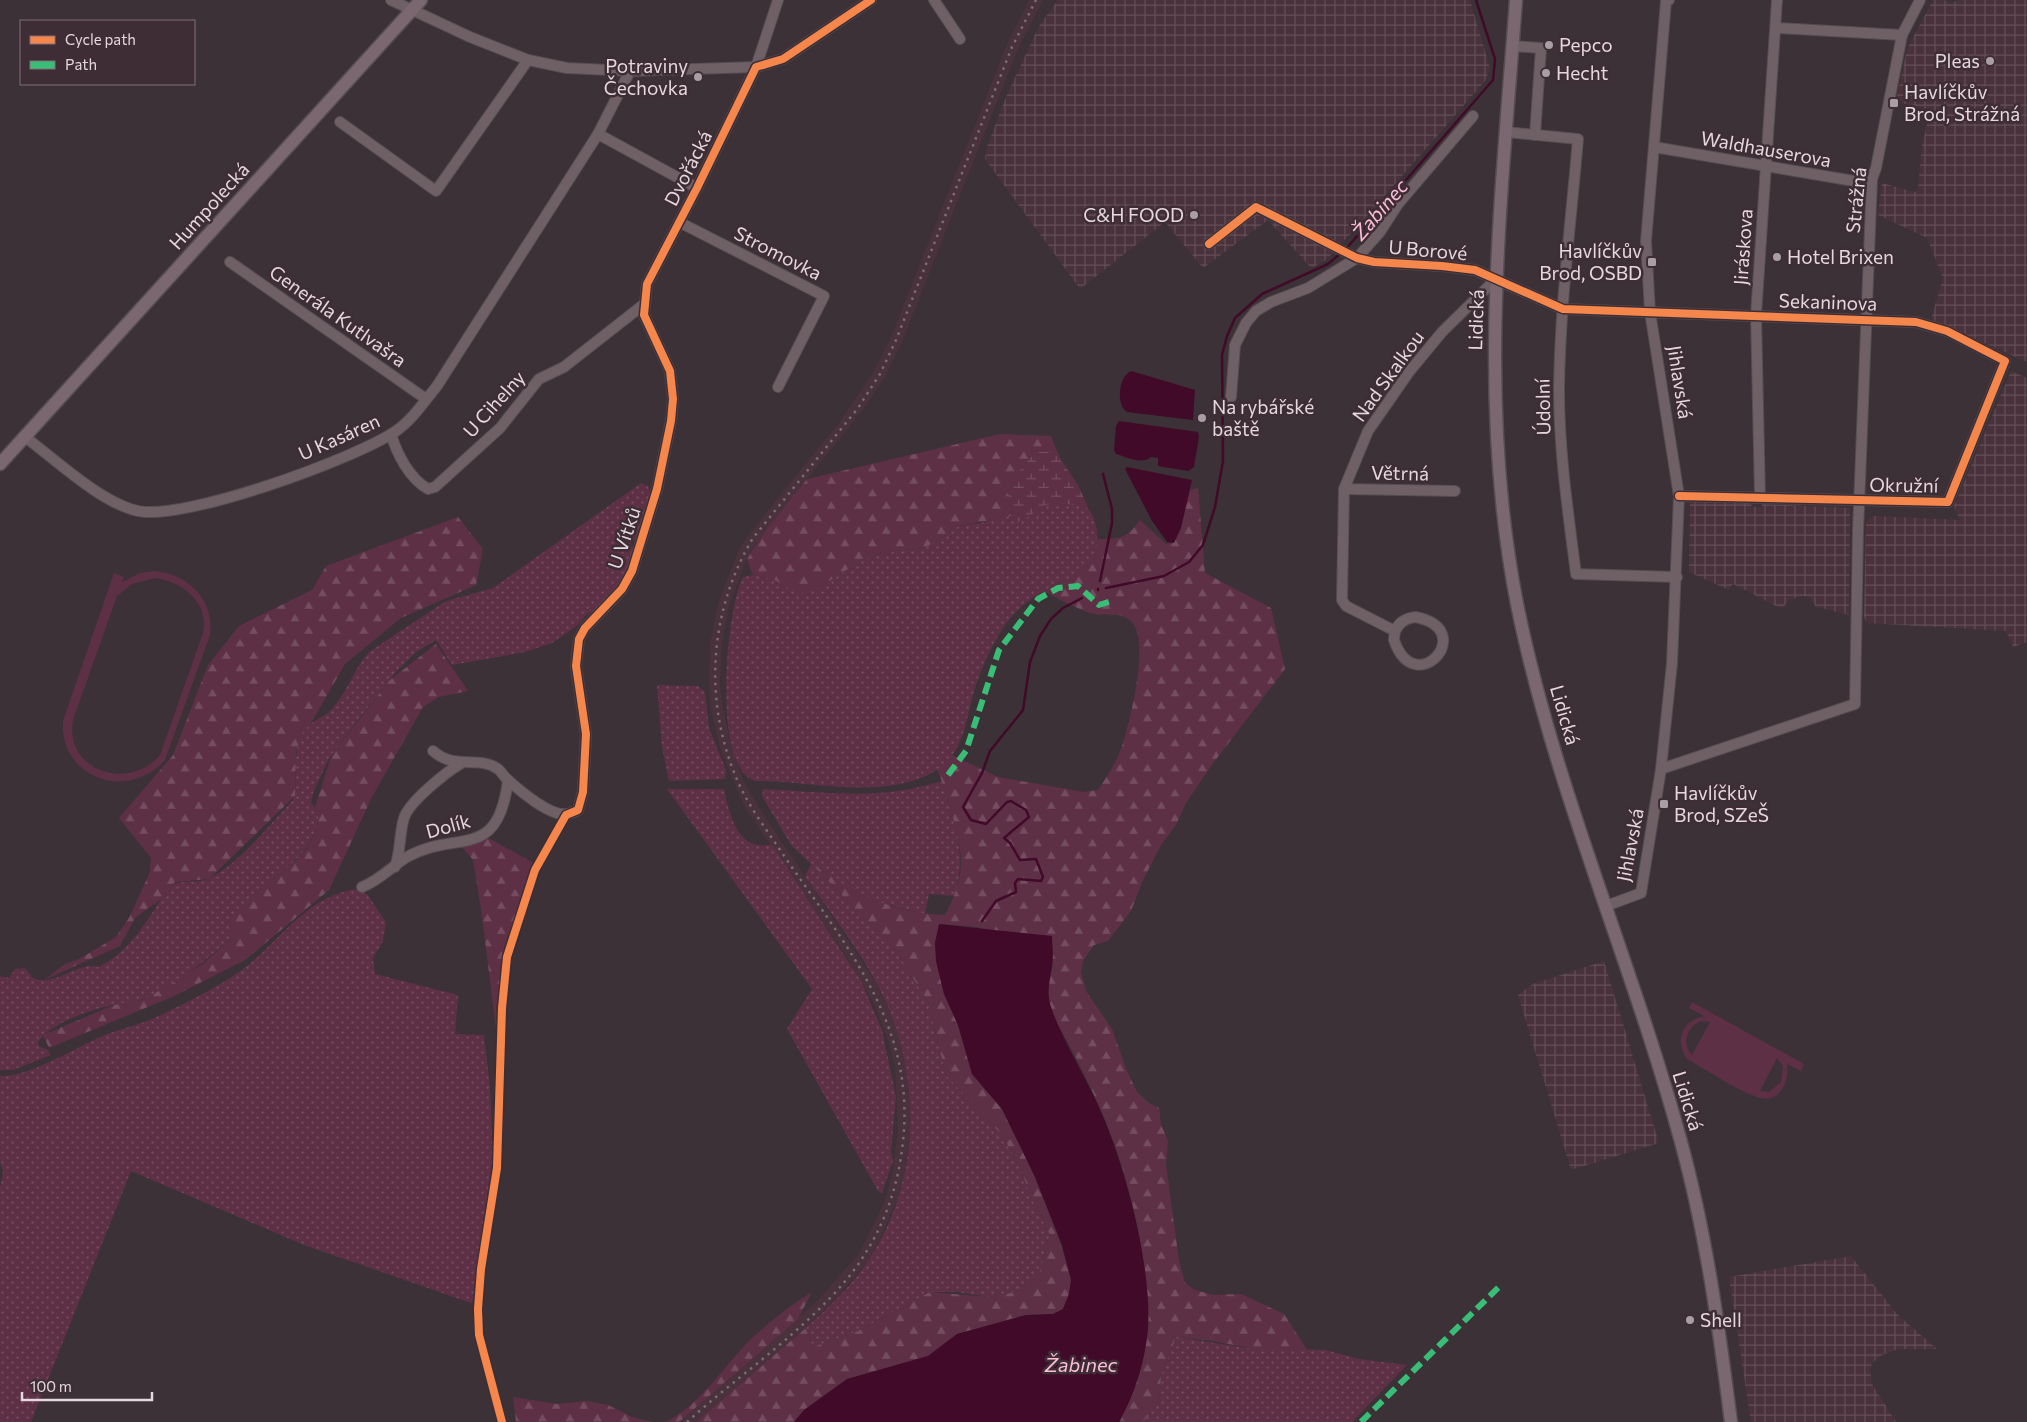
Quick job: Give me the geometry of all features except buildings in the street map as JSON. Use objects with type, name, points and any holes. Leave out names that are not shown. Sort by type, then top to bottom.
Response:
[{"type":"main road","name":"Humpolecká","points":[[0,464],[421,0]]},
{"type":"main road","name":"Lidická","points":[[1516,0],[1496,279],[1493,364],[1497,452],[1502,506],[1514,585],[1540,698],[1667,1093],[1684,1153],[1712,1287],[1731,1422]]},
{"type":"street","points":[[391,0],[470,37],[528,60],[567,68],[630,71],[756,67],[783,59],[871,0]]},
{"type":"street","name":"Dvořácká","points":[[647,284],[697,188],[756,67],[778,0]]},
{"type":"street","points":[[934,0],[960,39]]},
{"type":"street","name":"Jihlavská","points":[[1606,906],[1641,893],[1650,847],[1661,769],[1672,663],[1679,496],[1650,312],[1646,233],[1667,0]]},
{"type":"street","name":"Jiráskova","points":[[1760,498],[1756,315],[1777,28],[1777,0]]},
{"type":"street","name":"Strážná","points":[[1661,769],[1855,704],[1854,658],[1872,179],[1876,168],[1902,35],[1920,0]]},
{"type":"street","points":[[1777,28],[1902,35]]},
{"type":"street","points":[[1506,132],[1535,135],[1540,48],[1512,46]]},
{"type":"street","points":[[340,122],[436,191],[528,60]]},
{"type":"street","name":"U Kasáren","points":[[25,437],[108,500],[137,511],[151,512],[185,508],[230,497],[310,470],[372,445],[391,434],[412,416],[437,386],[598,134],[630,71]]},
{"type":"street","points":[[1231,397],[1235,345],[1246,323],[1256,311],[1271,302],[1308,288],[1352,256],[1380,232],[1398,204],[1473,116]]},
{"type":"street","points":[[598,134],[697,188]]},
{"type":"street","name":"Údolní","points":[[1535,135],[1578,139],[1563,309],[1559,389],[1564,478],[1576,574],[1677,577]]},
{"type":"street","name":"Waldhauserova","points":[[1654,147],[1860,182],[1872,179]]},
{"type":"street","name":"U Borové","points":[[1209,244],[1256,207],[1352,256],[1374,262],[1475,270],[1496,279]]},
{"type":"street","name":"Stromovka","points":[[679,222],[824,296],[778,387]]},
{"type":"street","name":"Generála Kutlvašra","points":[[230,262],[426,400]]},
{"type":"street","name":"Sekaninova","points":[[1496,279],[1563,309],[1916,322],[1947,331],[2005,361],[1948,502]]},
{"type":"street","name":"Nad Skalkou","points":[[1395,631],[1346,606],[1342,600],[1344,489],[1368,431],[1409,372],[1442,332],[1496,279]]},
{"type":"street","name":"U Vítků","points":[[508,780],[544,808],[566,815],[578,810],[582,792],[586,734],[576,666],[579,639],[585,628],[622,589],[632,570],[657,489],[671,421],[673,399],[670,371],[644,315],[643,305],[647,284]]},
{"type":"street","name":"U Cihelny","points":[[391,434],[401,459],[416,479],[428,489],[435,488],[500,428],[539,379],[564,367],[643,305]]},
{"type":"street","name":"Větrná","points":[[1344,489],[1455,491]]},
{"type":"street","points":[[1679,496],[1860,501]]},
{"type":"street","name":"Okružní","points":[[1860,501],[1948,502]]},
{"type":"street","points":[[1415,617],[1430,621],[1443,638],[1441,652],[1437,658],[1425,664],[1411,662],[1398,651],[1394,640],[1395,631],[1401,622],[1408,618],[1415,617]]},
{"type":"street","points":[[433,751],[440,757],[460,764],[489,765],[499,769],[508,780]]},
{"type":"street","name":"Dolík","points":[[394,868],[398,855],[398,840],[406,812],[450,770],[460,764]]},
{"type":"street","name":"Dolík","points":[[362,887],[375,882],[406,858],[430,848],[477,839],[490,830],[504,804],[508,780]]},
{"type":"shaded area","points":[[1029,0],[1043,0],[1018,49],[902,342],[885,377],[862,411],[769,526],[747,559],[729,606],[722,645],[720,684],[723,709],[732,749],[745,784],[875,981],[894,1020],[901,1042],[910,1088],[910,1132],[904,1176],[897,1200],[879,1241],[868,1261],[839,1296],[806,1328],[696,1422],[679,1422],[816,1302],[858,1255],[886,1196],[892,1174],[898,1131],[895,1069],[890,1046],[874,1004],[844,953],[744,806],[721,752],[711,710],[709,685],[710,644],[718,603],[737,554],[748,535],[838,424],[874,371],[891,337],[1007,44]]},
{"type":"shaded area","points":[[1058,0],[1470,0],[1490,68],[1485,81],[1368,215],[1326,260],[1311,268],[1268,220],[1203,268],[1165,222],[1080,289],[985,159],[987,147],[1005,99],[1039,26]]},
{"type":"shaded area","points":[[1933,0],[1944,0],[1951,3],[1959,0],[2027,0],[2027,362],[1931,319],[1943,278],[1927,238],[1878,215],[1882,183],[1915,192],[1918,190],[1922,145],[1930,112],[1928,109],[1896,102],[1907,49]]},
{"type":"shaded area","points":[[2011,371],[2027,378],[2027,642],[2013,647],[2006,631],[1867,623],[1864,617],[1866,522],[1873,516],[1960,520],[1954,506]]},
{"type":"shaded area","points":[[1690,502],[1750,503],[1753,507],[1762,507],[1762,504],[1850,508],[1849,615],[1816,607],[1809,597],[1803,596],[1789,600],[1782,609],[1733,584],[1729,590],[1689,572]]},
{"type":"shaded area","points":[[1604,961],[1659,1143],[1571,1170],[1518,995],[1533,984]]},
{"type":"shaded area","points":[[1851,1256],[1897,1314],[1937,1349],[1899,1349],[1882,1355],[1872,1363],[1870,1370],[1872,1384],[1896,1422],[1751,1422],[1729,1277]]},
{"type":"green space","points":[[1000,434],[1051,436],[1078,502],[1065,498],[1011,516],[959,526],[925,548],[885,552],[864,559],[815,590],[798,594],[775,580],[752,574],[747,559],[769,526],[807,479]]},
{"type":"green space","points":[[1036,452],[1056,452],[1078,485],[1088,507],[1064,503],[1046,505],[1027,518],[1017,522],[1007,491],[1022,467]]},
{"type":"green space","points":[[641,483],[648,486],[651,496],[639,539],[631,541],[631,546],[636,549],[622,586],[601,607],[587,614],[577,626],[552,643],[525,652],[452,665],[436,640],[416,652],[397,671],[329,758],[313,793],[311,803],[319,812],[317,826],[312,838],[298,858],[259,892],[231,923],[231,938],[190,972],[155,994],[139,1000],[90,1011],[51,1029],[38,1042],[39,1046],[48,1050],[51,1055],[13,1070],[0,1070],[0,976],[9,978],[15,969],[25,968],[33,978],[49,980],[82,968],[99,967],[111,960],[139,932],[169,887],[179,883],[205,880],[233,863],[293,800],[296,784],[296,759],[301,735],[307,727],[331,710],[337,703],[369,652],[446,601],[493,588]]},
{"type":"green space","points":[[1198,488],[1205,573],[1271,608],[1285,669],[1211,766],[1186,803],[1176,825],[1161,845],[1143,880],[1131,911],[1108,941],[1094,945],[1083,961],[1081,972],[1086,991],[1112,1029],[1127,1071],[1137,1092],[1149,1103],[1159,1108],[1161,1124],[1168,1141],[1166,1164],[1179,1261],[1185,1283],[1195,1290],[1214,1295],[1241,1294],[1284,1314],[1308,1351],[1265,1351],[1213,1341],[1176,1337],[1161,1376],[1159,1401],[1143,1422],[1120,1422],[1140,1372],[1147,1330],[1145,1275],[1141,1246],[1129,1190],[1113,1140],[1095,1096],[1050,1006],[1048,986],[1053,965],[978,927],[939,924],[935,943],[936,961],[944,994],[958,1025],[972,1074],[1002,1109],[1035,1177],[1061,1245],[1071,1280],[1069,1294],[1063,1309],[1053,1314],[1025,1315],[957,1334],[928,1356],[847,1379],[804,1410],[794,1422],[696,1422],[806,1328],[813,1347],[858,1331],[930,1292],[988,1297],[1016,1292],[1039,1275],[1050,1235],[1031,1197],[1020,1167],[1002,1135],[946,1075],[928,1002],[897,952],[812,864],[843,884],[874,900],[908,910],[945,915],[960,877],[961,854],[944,786],[937,770],[952,755],[998,777],[1084,792],[1098,790],[1118,755],[1130,717],[1139,661],[1137,630],[1127,618],[1113,614],[1090,613],[1043,591],[1071,577],[1085,567],[1091,560],[1097,539],[1122,537],[1131,531],[1140,520],[1166,544],[1173,543],[1190,490]]},
{"type":"green space","points":[[1052,499],[1082,504],[1090,512],[1094,519],[1097,537],[1094,555],[1086,568],[1023,606],[1002,630],[985,662],[976,685],[959,744],[945,763],[935,771],[915,780],[893,785],[870,787],[756,781],[742,771],[733,749],[728,720],[726,687],[732,621],[743,577],[758,575],[772,579],[798,593],[815,590],[864,559],[886,552],[925,548],[959,526],[981,523]]},
{"type":"green space","points":[[458,517],[483,549],[476,585],[401,618],[345,664],[310,725],[302,733],[296,752],[295,796],[209,879],[176,882],[169,887],[161,899],[135,918],[120,946],[44,980],[65,964],[79,959],[116,937],[129,918],[150,872],[151,858],[119,818],[173,755],[208,665],[239,626],[312,590],[326,566]]},
{"type":"green space","points":[[153,571],[165,573],[177,577],[196,590],[208,610],[210,635],[165,760],[150,773],[132,780],[115,781],[98,778],[83,769],[72,757],[65,741],[63,721],[114,573],[124,577],[122,582],[140,573]],"holes":[[[155,578],[165,580],[184,589],[198,603],[204,622],[203,633],[160,755],[147,766],[132,772],[116,774],[102,770],[88,763],[78,752],[73,738],[73,720],[117,596],[132,584]]]},
{"type":"green space","points":[[436,644],[468,691],[439,697],[423,707],[372,797],[329,890],[245,960],[172,997],[49,1048],[43,1035],[114,1005],[142,1000],[172,984],[204,963],[231,938],[230,923],[259,892],[298,858],[313,839],[319,812],[315,807],[332,754],[390,680]]},
{"type":"green space","points":[[657,685],[698,686],[705,692],[709,728],[726,770],[725,779],[669,781],[662,747]]},
{"type":"green space","points":[[942,781],[955,825],[960,851],[960,865],[955,896],[929,894],[925,914],[895,907],[866,897],[847,888],[814,866],[897,952],[928,1002],[946,1075],[1002,1135],[1020,1167],[1031,1197],[1050,1235],[1039,1275],[1016,1292],[988,1297],[957,1292],[930,1292],[858,1331],[813,1347],[806,1328],[839,1297],[861,1271],[885,1231],[898,1200],[906,1167],[910,1133],[910,1099],[906,1065],[897,1032],[885,1000],[858,952],[805,876],[811,864],[791,845],[762,796],[763,789],[853,794],[897,791]]},
{"type":"green space","points":[[667,789],[724,789],[730,813],[737,829],[748,842],[756,845],[772,845],[861,981],[882,1030],[896,1097],[891,1152],[893,1161],[882,1193],[878,1191],[787,1029],[812,989]]},
{"type":"green space","points":[[490,839],[534,863],[502,970],[500,1061],[473,860],[456,840]]},
{"type":"green space","points":[[358,889],[367,894],[386,922],[383,941],[373,958],[375,974],[458,995],[455,1034],[484,1035],[490,1087],[493,1157],[475,1298],[471,1303],[304,1245],[131,1171],[31,1422],[0,1422],[0,1187],[3,1172],[0,1162],[0,1076],[24,1072],[38,1067],[105,1035],[152,1019],[221,984],[242,970],[295,921],[323,900],[340,893]]},
{"type":"green space","points":[[1692,1002],[1804,1064],[1801,1071],[1787,1064],[1785,1084],[1777,1095],[1771,1098],[1757,1097],[1731,1085],[1687,1059],[1683,1052],[1681,1045],[1682,1032],[1690,1022],[1704,1016],[1689,1008]],"holes":[[[1701,1021],[1710,1022],[1692,1055],[1687,1046],[1687,1036],[1692,1027]],[[1777,1058],[1783,1066],[1781,1082],[1769,1092],[1760,1091]]]},
{"type":"green space","points":[[812,1292],[798,1319],[679,1422],[666,1422],[691,1405],[763,1328],[786,1309]]},
{"type":"green space","points":[[1176,1337],[1247,1348],[1325,1350],[1359,1359],[1407,1365],[1352,1422],[1143,1422],[1159,1401],[1161,1376]]},
{"type":"green space","points":[[513,1397],[557,1404],[587,1401],[608,1405],[632,1417],[652,1422],[516,1422]]},
{"type":"water","points":[[1131,371],[1195,390],[1193,420],[1127,412],[1121,403],[1120,391],[1123,379]]},
{"type":"water","points":[[1119,421],[1198,432],[1199,437],[1194,467],[1188,471],[1158,466],[1158,458],[1151,457],[1139,460],[1116,454],[1114,450],[1116,426]]},
{"type":"water","points":[[1127,467],[1192,480],[1181,528],[1174,543],[1167,542],[1152,521],[1125,469]]},
{"type":"water","name":"Žabinec","points":[[939,924],[1052,936],[1053,958],[1049,981],[1051,1007],[1098,1105],[1118,1156],[1135,1215],[1146,1275],[1148,1329],[1144,1353],[1134,1389],[1119,1422],[794,1422],[804,1410],[847,1379],[928,1356],[957,1334],[1026,1315],[1053,1314],[1063,1309],[1069,1294],[1071,1280],[1062,1245],[1035,1177],[1002,1109],[972,1074],[958,1025],[944,994],[936,961],[935,943]]},
{"type":"waterway","name":"Žabinec","points":[[1345,250],[1493,80],[1495,59],[1476,0]]},
{"type":"waterway","name":"Žabinec","points":[[1106,588],[1164,576],[1189,562],[1203,545],[1215,507],[1223,461],[1222,355],[1227,336],[1235,318],[1262,294],[1328,264],[1341,253]]},
{"type":"waterway","points":[[1100,581],[1112,523],[1112,509],[1103,474]]},
{"type":"waterway","name":"Žabinec","points":[[982,921],[996,901],[1016,892],[1015,883],[1018,879],[1041,881],[1043,877],[1036,859],[1020,860],[1010,843],[1004,838],[1029,817],[1026,810],[1011,801],[1007,802],[986,824],[971,820],[963,807],[982,773],[990,751],[1023,710],[1030,662],[1040,636],[1051,619],[1063,608],[1082,598]]},
{"type":"railway","points":[[687,1422],[805,1323],[846,1280],[871,1244],[885,1216],[895,1186],[903,1141],[904,1098],[898,1059],[886,1021],[870,985],[850,951],[748,801],[727,754],[720,723],[716,691],[716,659],[719,628],[727,597],[738,567],[753,538],[858,408],[880,374],[896,340],[1012,47],[1036,0]]},
{"type":"marked path","points":[[948,775],[966,751],[999,650],[1038,599],[1058,588],[1078,586],[1099,605],[1112,601]]},
{"type":"marked path","points":[[1361,1422],[1502,1284]]},
{"type":"cycle path","points":[[502,1422],[479,1335],[478,1309],[481,1269],[497,1168],[502,1008],[507,957],[535,870],[566,815],[578,810],[583,792],[586,734],[576,666],[579,639],[585,628],[622,589],[632,571],[657,489],[671,421],[673,399],[670,371],[644,315],[647,284],[697,188],[756,67],[783,59],[871,0]]},
{"type":"cycle path","points":[[1209,244],[1256,207],[1357,258],[1374,262],[1475,270],[1563,309],[1916,322],[1947,331],[2005,361],[1948,502],[1679,496]]},
{"type":"place","name":"Pepco","points":[[1549,45]]},
{"type":"place","name":"Pleas","points":[[1990,61]]},
{"type":"place","name":"Hecht","points":[[1546,73]]},
{"type":"place","name":"Potraviny Čechovka","points":[[698,77]]},
{"type":"place","name":"Havlíčkův Brod, Strážná","points":[[1894,103]]},
{"type":"place","name":"C&H FOOD","points":[[1194,215]]},
{"type":"place","name":"Hotel Brixen","points":[[1777,257]]},
{"type":"place","name":"Havlíčkův Brod, OSBD","points":[[1652,262]]},
{"type":"place","name":"Na rybářské baště","points":[[1202,418]]},
{"type":"place","name":"Havlíčkův Brod, SZeŠ","points":[[1664,804]]},
{"type":"place","name":"Shell","points":[[1690,1320]]}]
